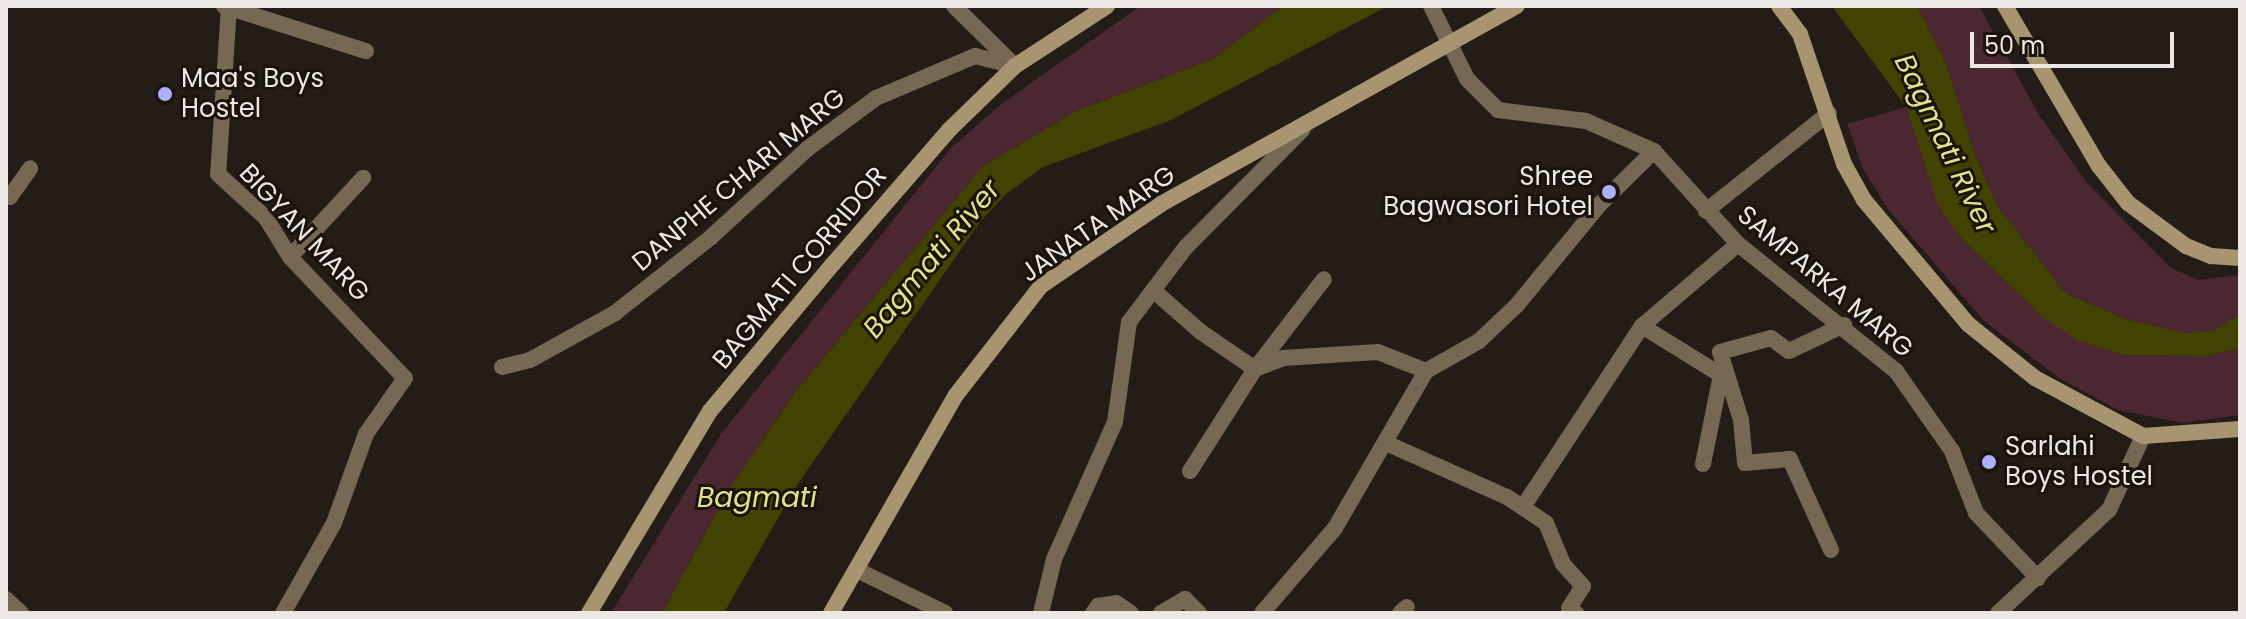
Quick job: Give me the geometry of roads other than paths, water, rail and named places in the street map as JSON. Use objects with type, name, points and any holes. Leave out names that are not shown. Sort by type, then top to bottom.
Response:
[{"type":"main road","name":"BAGMATI CORRIDOR","points":[[589,613],[710,411],[949,130],[1015,66],[1107,6]]},
{"type":"main road","name":"JANATA MARG","points":[[831,613],[956,395],[1041,286],[1161,204],[1303,129],[1517,6]]},
{"type":"main road","points":[[1779,6],[1800,34],[1844,164],[1864,200],[1968,324],[2035,378],[2143,436],[2240,429]]},
{"type":"main road","points":[[2005,6],[2092,155],[2128,203],[2186,246],[2211,256],[2240,258]]},
{"type":"street","points":[[954,6],[1015,66]]},
{"type":"street","points":[[227,7],[366,51]]},
{"type":"street","name":"BIGYAN MARG","points":[[227,7],[218,174],[266,218],[290,257],[405,378],[366,434],[334,523],[283,613]]},
{"type":"street","name":"SAMPARKA MARG","points":[[1432,8],[1447,46],[1467,79],[1498,110],[1586,121],[1654,151],[1738,244],[1844,325],[1923,403],[1952,451],[1976,513],[2038,578]]},
{"type":"street","name":"DANPHE CHARI MARG","points":[[502,367],[530,360],[615,313],[710,238],[807,149],[876,98],[975,56],[1015,66]]},
{"type":"street","points":[[1706,211],[1829,113]]},
{"type":"street","points":[[1041,613],[1054,559],[1115,422],[1129,322],[1186,247],[1303,129]]},
{"type":"street","points":[[1262,613],[1335,528],[1426,371],[1479,341],[1517,305],[1599,205],[1654,151]]},
{"type":"street","points":[[6,195],[10,197],[30,168]]},
{"type":"street","points":[[290,257],[363,178]]},
{"type":"street","points":[[1523,507],[1642,326],[1738,244]]},
{"type":"street","points":[[1190,471],[1255,369],[1324,279]]},
{"type":"street","points":[[1153,290],[1201,332],[1255,369]]},
{"type":"street","points":[[1831,550],[1790,459],[1745,463],[1741,420],[1720,352],[1771,338],[1789,351],[1844,325]]},
{"type":"street","points":[[1642,326],[1721,375],[1703,464]]},
{"type":"street","points":[[1255,369],[1283,358],[1378,352],[1426,371]]},
{"type":"street","points":[[1998,613],[2109,510],[2143,436]]},
{"type":"street","points":[[1386,443],[1523,507],[1546,523],[1563,564],[1583,586],[1569,608],[1576,613]]},
{"type":"street","points":[[857,570],[945,613]]},
{"type":"street","points":[[6,599],[21,613]]},
{"type":"street","points":[[1161,613],[1185,599],[1199,613]]},
{"type":"street","points":[[1093,613],[1098,606],[1116,603],[1131,613]]},
{"type":"water","name":"Bagmati","points":[[1283,6],[1388,6],[1171,120],[1043,167],[1006,194],[980,222],[797,485],[724,613],[662,613],[729,489],[793,395],[983,166],[1076,111],[1213,59]]},
{"type":"water","name":"Bagmati River","points":[[1832,6],[1917,6],[1946,64],[1976,158],[1997,205],[2065,293],[2126,319],[2184,333],[2213,331],[2240,314],[2240,348],[2205,356],[2125,355],[2077,340],[2043,317],[1963,240],[1938,205],[1906,107]]},
{"type":"place","name":"Maa's Boys Hostel","points":[[165,94]]},
{"type":"place","name":"Shree Bagwasori Hotel","points":[[1609,192]]},
{"type":"place","name":"Sarlahi Boys Hostel","points":[[1989,462]]}]
